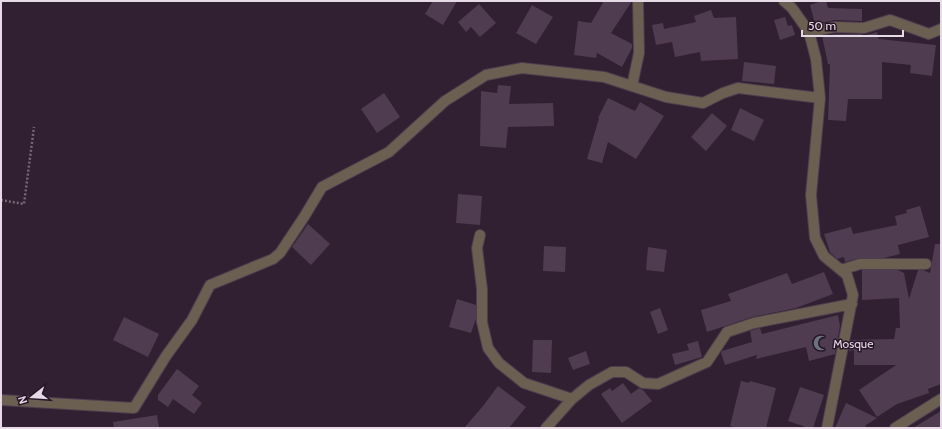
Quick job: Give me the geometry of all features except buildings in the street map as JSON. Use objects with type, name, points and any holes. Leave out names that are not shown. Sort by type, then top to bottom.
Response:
[{"type":"street","points":[[632,86],[639,53],[638,1]]},
{"type":"street","points":[[788,3],[809,32],[816,59],[820,98],[811,195],[815,238],[824,256],[847,275],[853,295],[827,428]]},
{"type":"street","points":[[809,32],[835,27],[864,28],[890,20],[929,34],[941,29]]},
{"type":"street","points":[[1,400],[134,408],[166,356],[192,320],[210,285],[273,259],[280,253],[322,187],[389,152],[445,101],[486,74],[522,68],[604,77],[666,97],[703,103],[723,93],[738,88],[820,98]]},
{"type":"street","points":[[480,235],[477,248],[482,289],[482,322],[488,348],[499,363],[524,383],[572,399]]},
{"type":"street","points":[[841,270],[860,264],[926,264]]},
{"type":"street","points":[[546,428],[572,399],[589,385],[612,372],[626,372],[643,383],[658,384],[707,362],[728,332],[754,323],[852,304]]},
{"type":"street","points":[[895,428],[941,399]]},
{"type":"path","points":[[1,200],[24,204],[34,127]]},
{"type":"place","name":"Mosque","points":[[821,343]]}]
